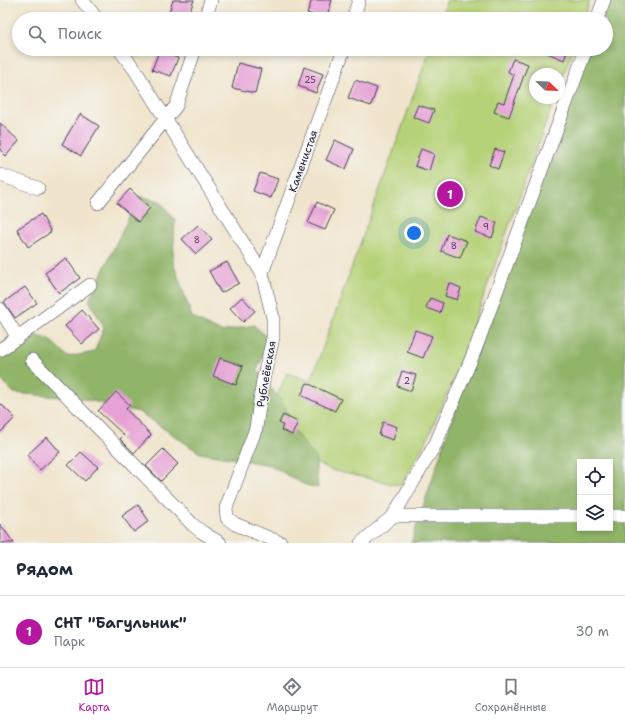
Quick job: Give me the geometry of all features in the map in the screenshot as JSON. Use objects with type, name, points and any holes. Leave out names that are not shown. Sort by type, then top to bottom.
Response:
[{"type":"street","points":[[82,0],[91,12]]},
{"type":"street","points":[[207,12],[211,0]]},
{"type":"street","points":[[355,12],[359,0]]},
{"type":"street","points":[[600,12],[604,0]]},
{"type":"street","name":"Рублеёвская","points":[[124,56],[135,70],[262,273],[273,318],[273,338],[263,380],[256,428],[226,508],[227,518],[235,524],[281,543]]},
{"type":"street","points":[[98,202],[176,106],[194,56]]},
{"type":"street","name":"Каменистая","points":[[262,273],[341,56]]},
{"type":"street","points":[[361,543],[393,516],[436,443],[477,343],[583,56]]},
{"type":"street","points":[[0,176],[38,188]]},
{"type":"street","points":[[0,350],[90,286]]},
{"type":"street","points":[[0,309],[18,338]]},
{"type":"street","points":[[32,360],[193,525],[220,543]]},
{"type":"street","points":[[393,516],[577,516]]},
{"type":"street","points":[[613,516],[625,516]]},
{"type":"green space","points":[[447,0],[590,0],[586,12],[443,12]]},
{"type":"green space","points":[[605,0],[625,0],[625,543],[411,543],[475,350],[583,56],[613,56],[613,12],[601,12]]},
{"type":"green space","points":[[427,56],[570,56],[565,71],[565,68],[529,68],[529,104],[553,104],[454,379],[427,439],[401,486],[331,470],[260,435],[287,373],[311,381]]},
{"type":"green space","points":[[139,196],[160,201],[175,220],[173,262],[192,317],[221,332],[254,325],[270,340],[257,370],[285,406],[291,427],[315,457],[318,488],[303,484],[270,465],[200,453],[139,412],[84,399],[14,393],[0,379],[0,346],[18,331],[49,339],[68,357],[94,352],[104,328],[89,300]]},
{"type":"building","points":[[173,0],[194,0],[190,12],[169,12]]},
{"type":"building","points":[[312,0],[332,0],[328,12],[307,12]]},
{"type":"building","points":[[157,56],[173,56],[178,58],[171,76],[152,70]]},
{"type":"building","points":[[555,56],[565,56],[564,60]]},
{"type":"building","points":[[513,59],[528,64],[509,117],[494,112],[498,101],[504,103],[514,75],[508,72]]},
{"type":"building","points":[[238,63],[261,69],[255,93],[232,88]]},
{"type":"building","points":[[304,67],[323,74],[316,93],[298,86]]},
{"type":"building","points":[[355,80],[377,88],[371,106],[348,98]]},
{"type":"building","points":[[418,105],[434,110],[429,123],[413,117]]},
{"type":"building","points":[[80,114],[99,126],[81,156],[62,144]]},
{"type":"building","points":[[0,123],[19,141],[6,156],[0,150]]},
{"type":"building","points":[[335,140],[354,149],[346,169],[326,160]]},
{"type":"building","points":[[421,149],[434,154],[429,171],[415,166]]},
{"type":"building","points":[[495,149],[504,152],[498,169],[489,165]]},
{"type":"building","points":[[260,173],[278,179],[271,198],[253,191]]},
{"type":"building","points":[[130,189],[150,208],[138,222],[117,203]]},
{"type":"building","points":[[317,202],[334,210],[325,230],[308,223]]},
{"type":"building","points":[[41,214],[51,232],[28,247],[17,229]]},
{"type":"building","points":[[481,217],[497,223],[492,238],[475,232]]},
{"type":"building","points":[[198,225],[212,240],[196,254],[182,239]]},
{"type":"building","points":[[447,234],[467,241],[460,258],[441,251]]},
{"type":"building","points":[[66,258],[80,278],[59,293],[45,273]]},
{"type":"building","points":[[227,262],[239,283],[221,293],[209,271]]},
{"type":"building","points":[[449,283],[461,288],[457,300],[445,296]]},
{"type":"building","points":[[25,287],[37,303],[15,318],[4,302]]},
{"type":"building","points":[[242,297],[255,311],[243,322],[230,308]]},
{"type":"building","points":[[430,298],[443,303],[440,313],[426,308]]},
{"type":"building","points":[[82,310],[99,329],[82,344],[65,326]]},
{"type":"building","points":[[415,330],[432,336],[423,358],[407,352]]},
{"type":"building","points":[[220,358],[243,366],[236,385],[213,376]]},
{"type":"building","points":[[402,371],[416,375],[411,391],[397,386]]},
{"type":"building","points":[[307,383],[341,399],[335,411],[301,395]]},
{"type":"building","points":[[116,392],[130,405],[126,409],[151,435],[134,453],[120,439],[124,435],[98,411]]},
{"type":"building","points":[[0,403],[15,418],[0,433]]},
{"type":"building","points":[[283,415],[298,422],[292,435],[281,430],[283,425],[279,423]]},
{"type":"building","points":[[383,422],[397,427],[393,440],[379,435]]},
{"type":"building","points":[[47,437],[60,452],[40,470],[27,455]]},
{"type":"building","points":[[163,449],[178,464],[161,481],[146,466]]},
{"type":"building","points":[[81,452],[98,467],[85,481],[68,465]]},
{"type":"building","points":[[138,505],[149,521],[134,532],[122,516]]},
{"type":"building","points":[[0,524],[14,543],[0,543]]},
{"type":"place","name":"СНТ \"Багульник\"","points":[[450,194]]}]
